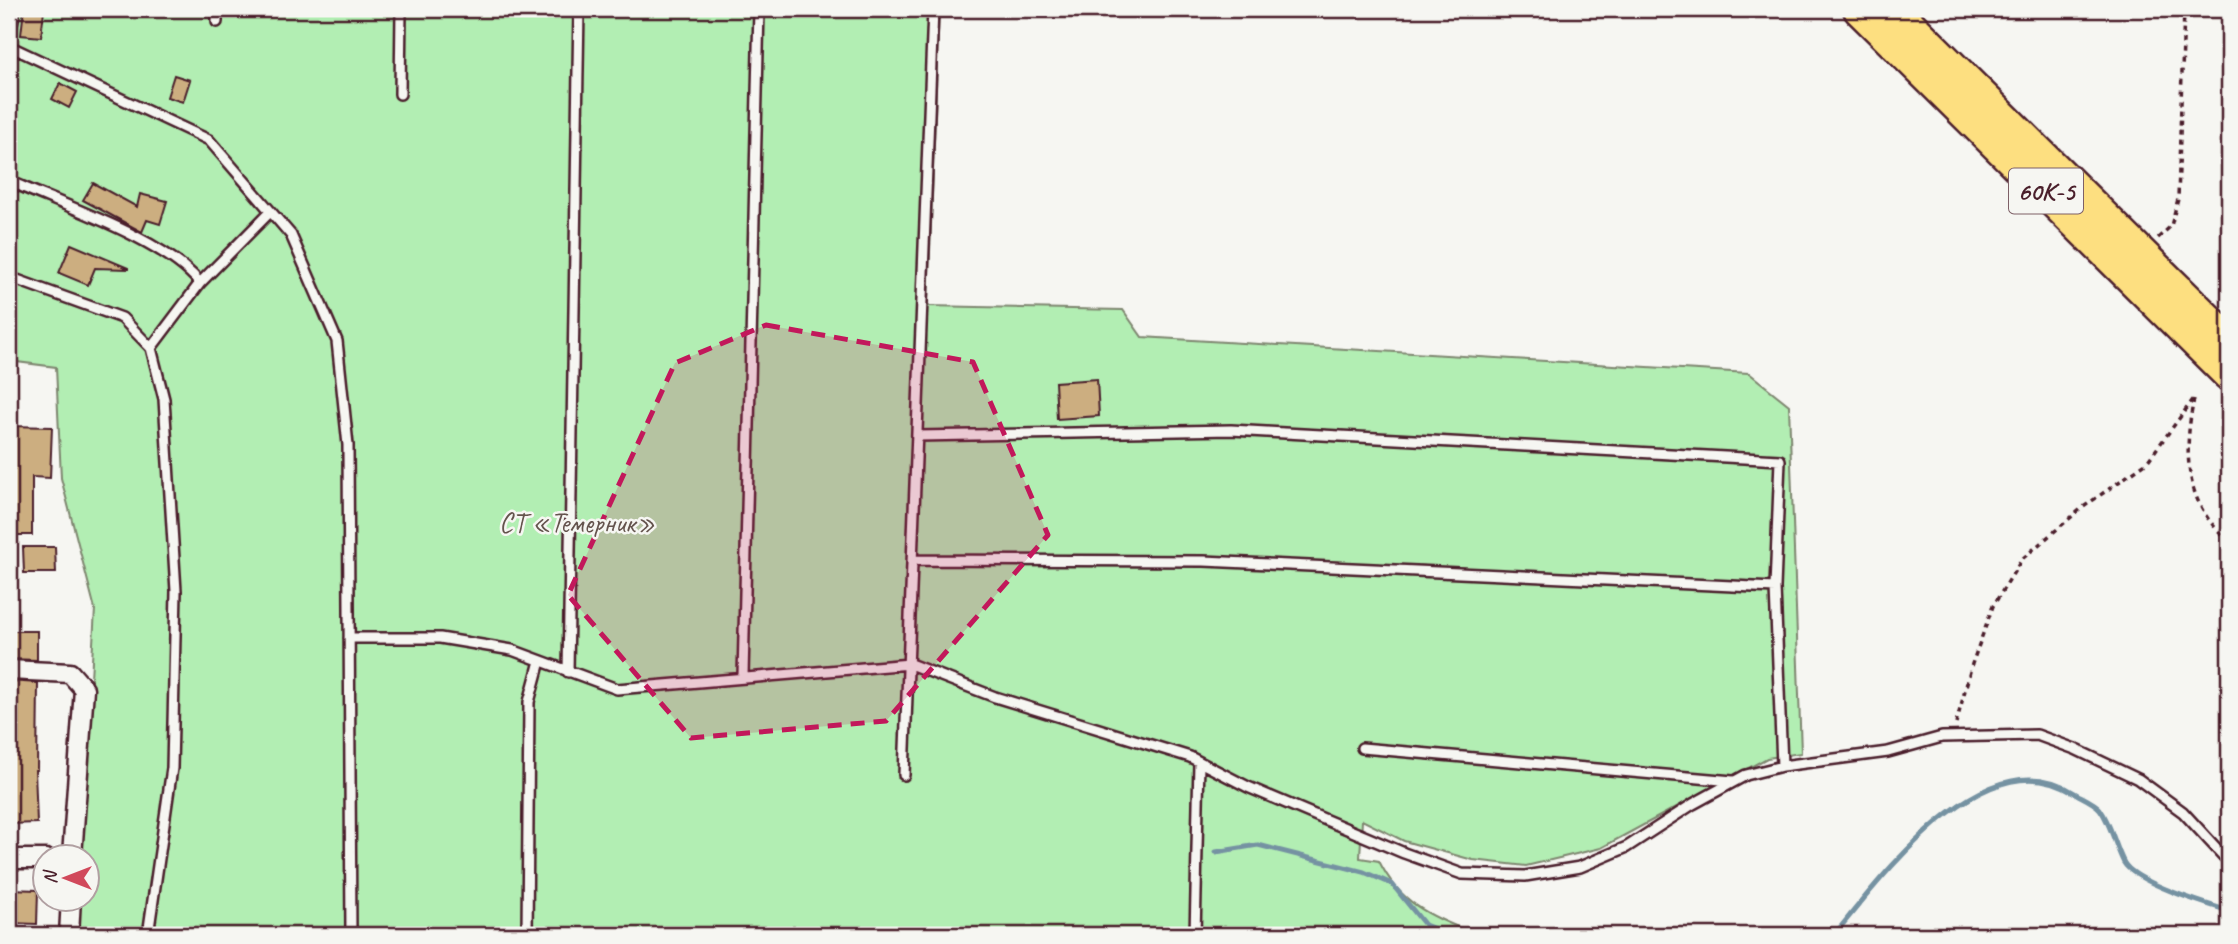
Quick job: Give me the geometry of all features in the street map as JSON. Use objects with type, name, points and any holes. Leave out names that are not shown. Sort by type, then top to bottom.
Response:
[{"type":"highway","name":"60К-5","points":[[1860,9],[2229,374]]},
{"type":"highway","name":"60К-5","points":[[1893,9],[2229,341]]},
{"type":"street","points":[[9,670],[70,673],[84,689],[73,842]]},
{"type":"street","points":[[9,859],[32,859]]},
{"type":"street","points":[[69,935],[70,912]]},
{"type":"lane","points":[[9,38],[15,9]]},
{"type":"lane","points":[[217,9],[217,22]]},
{"type":"lane","points":[[400,94],[401,9]]},
{"type":"lane","points":[[568,673],[579,9]]},
{"type":"lane","points":[[743,676],[760,9]]},
{"type":"lane","points":[[904,775],[933,9]]},
{"type":"lane","points":[[9,46],[209,140],[269,213],[291,235],[337,341],[348,445],[351,935]]},
{"type":"lane","points":[[9,181],[159,248],[188,267],[200,283]]},
{"type":"lane","points":[[151,348],[200,283],[269,213]]},
{"type":"lane","points":[[9,277],[122,318],[151,348],[164,399],[176,591],[172,768],[148,935]]},
{"type":"lane","points":[[918,436],[1231,430],[1780,460],[1775,588],[1782,766]]},
{"type":"lane","points":[[914,560],[1204,561],[1775,588]]},
{"type":"lane","points":[[349,638],[440,638],[512,650],[617,689],[743,676],[910,664],[995,697],[1199,762],[1248,787],[1404,853],[1462,874],[1525,876],[1580,867],[1627,847],[1746,775],[1782,766],[1888,752],[1953,736],[2037,735],[2076,749],[2138,779],[2183,812],[2229,862]]},
{"type":"lane","points":[[527,935],[529,702],[540,661]]},
{"type":"lane","points":[[1362,748],[1735,781]]},
{"type":"lane","points":[[1195,935],[1199,762]]},
{"type":"path","points":[[2142,254],[2171,226],[2178,199],[2184,9]]},
{"type":"path","points":[[1953,736],[1972,664],[1993,606],[2022,559],[2082,508],[2147,462],[2194,397],[2188,430],[2193,494],[2213,528],[2229,540]]},
{"type":"highlighted area","points":[[766,325],[973,362],[1048,535],[886,721],[691,738],[568,595],[675,363]]},
{"type":"green space","name":"СТ «Темерник»","points":[[9,9],[939,9],[928,306],[1123,310],[1142,337],[1749,373],[1789,405],[1801,753],[1767,758],[1601,848],[1526,866],[1473,860],[1404,841],[1362,820],[1360,858],[1379,861],[1398,889],[1420,908],[1477,935],[78,935],[79,912],[102,912],[102,842],[82,842],[95,609],[61,478],[56,367],[9,361]]},
{"type":"building","points":[[24,9],[44,10],[41,37],[21,35]]},
{"type":"building","points":[[174,75],[190,80],[183,102],[167,97]]},
{"type":"building","points":[[60,83],[77,92],[69,108],[52,99]]},
{"type":"building","points":[[93,183],[137,207],[140,194],[167,201],[160,224],[147,220],[142,232],[83,200]]},
{"type":"building","points":[[71,244],[128,269],[95,268],[88,285],[59,273]]},
{"type":"building","points":[[1097,379],[1099,416],[1057,419],[1055,382]]},
{"type":"building","points":[[9,426],[52,427],[50,478],[32,477],[32,535],[9,535]]},
{"type":"building","points":[[23,547],[55,547],[56,573],[24,573]]},
{"type":"building","points":[[9,631],[37,631],[37,660],[9,659]]},
{"type":"building","points":[[9,681],[38,683],[35,770],[37,823],[9,824]]},
{"type":"building","points":[[9,889],[32,890],[32,912],[37,912],[37,924],[9,923]]},
{"type":"waterway","points":[[1834,935],[1879,880],[1938,821],[1971,797],[2005,783],[2039,780],[2073,792],[2097,806],[2107,821],[2124,863],[2131,871],[2172,892],[2229,911]]},
{"type":"waterway","points":[[1216,852],[1258,845],[1364,872],[1392,884],[1425,925],[1450,935]]}]
